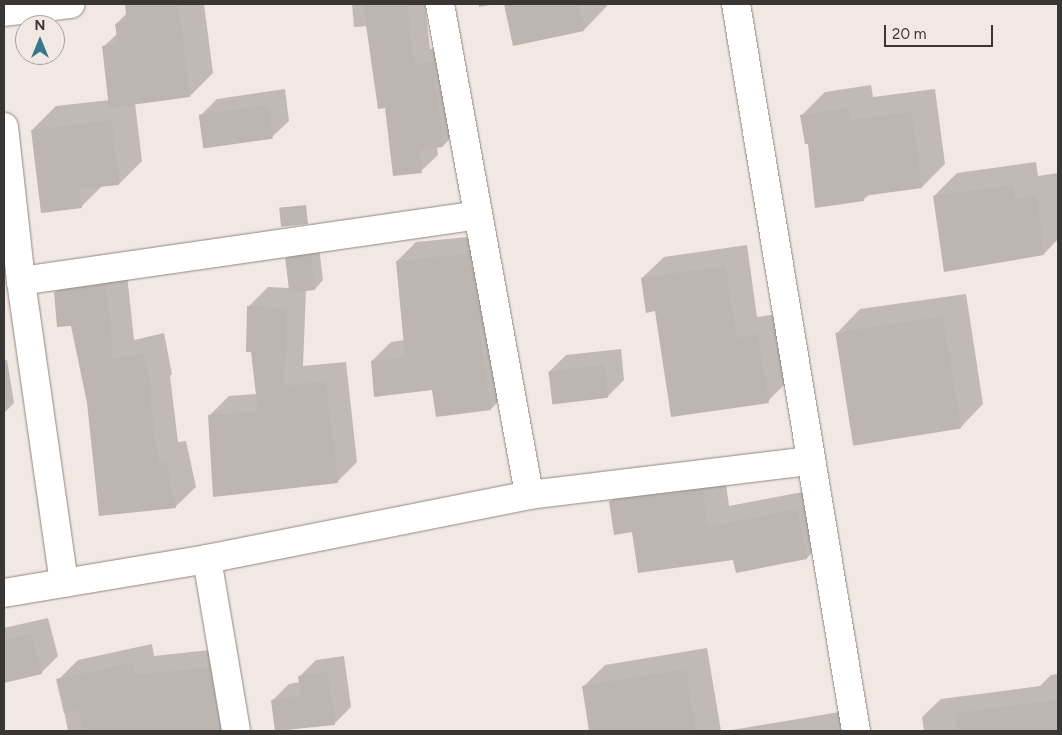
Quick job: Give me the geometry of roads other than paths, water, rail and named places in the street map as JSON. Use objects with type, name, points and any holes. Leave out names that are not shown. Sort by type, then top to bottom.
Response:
[{"type":"street","points":[[4,12],[71,4]]},
{"type":"street","points":[[440,4],[529,495]]},
{"type":"street","points":[[736,4],[856,731]]},
{"type":"street","points":[[4,126],[21,281],[64,583]]},
{"type":"street","points":[[21,281],[478,215]]},
{"type":"street","points":[[4,593],[208,559],[529,495],[811,461]]},
{"type":"street","points":[[208,559],[236,731]]}]
